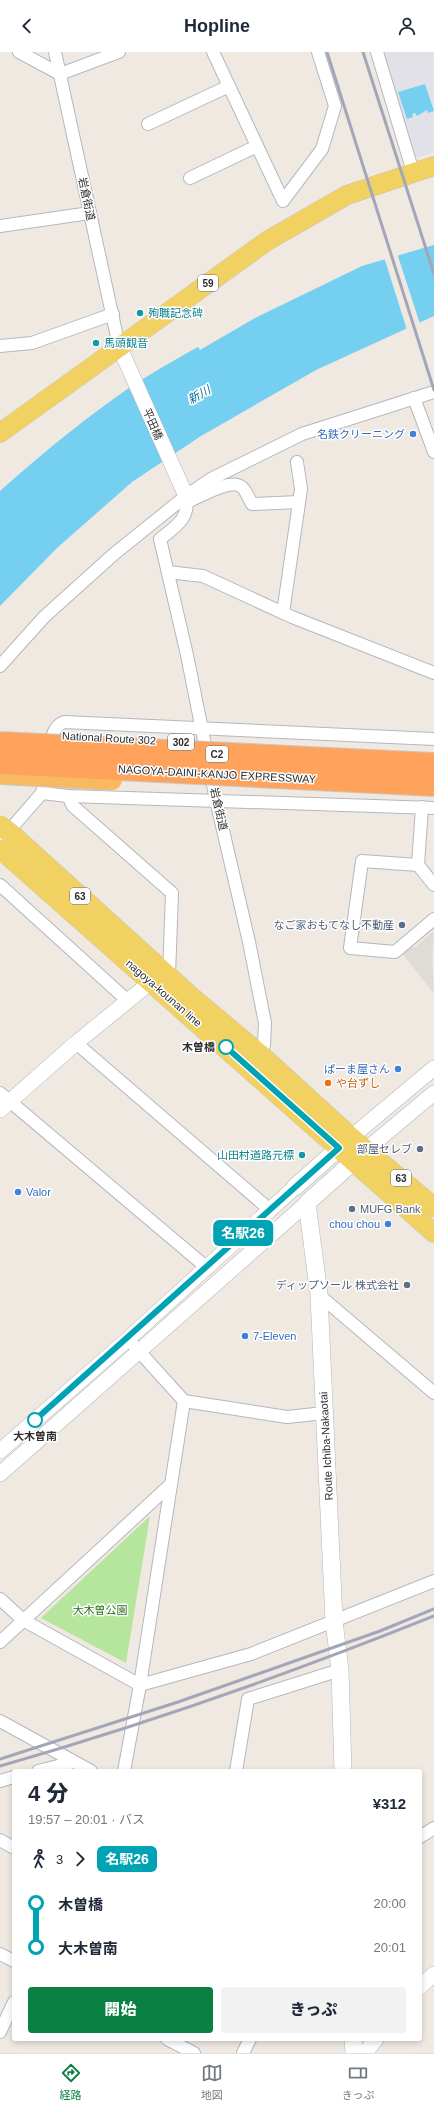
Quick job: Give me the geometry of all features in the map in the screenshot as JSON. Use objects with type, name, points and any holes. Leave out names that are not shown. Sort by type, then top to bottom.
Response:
[{"type":"highway","name":"National Route 302","points":[[0,733],[361,750]]},
{"type":"highway","name":"NAGOYA-DAINI-KANJO EXPRESSWAY","points":[[0,743],[434,764]]},
{"type":"highway","name":"NAGOYA-DAINI-KANJO EXPRESSWAY","points":[[0,763],[434,785]]},
{"type":"highway","points":[[0,774],[358,792]]},
{"type":"main road","name":"59","points":[[0,433],[267,241],[347,194],[434,166]]},
{"type":"main road","name":"nagoya-kounan line","points":[[0,825],[5,845],[151,982],[360,1155],[434,1233]]},
{"type":"main road","name":"nagoya-kounan line","points":[[5,845],[169,975],[193,998],[259,1053],[345,1142]]},
{"type":"main road","points":[[295,1187],[345,1142]]},
{"type":"main road","name":"nagoya-kounan line","points":[[360,1155],[434,1207]]},
{"type":"main road","points":[[307,1202],[360,1155]]},
{"type":"main road","name":"Route Ichiba-Nakaotai","points":[[307,1202],[319,1295],[334,1621],[340,1670],[344,1769]]},
{"type":"main road","points":[[353,2041],[354,2053]]},
{"type":"street","points":[[19,52],[60,74],[119,52]]},
{"type":"street","name":"岩倉街道","points":[[55,52],[119,346]]},
{"type":"street","points":[[213,52],[283,201],[322,149],[335,106],[318,52]]},
{"type":"street","points":[[376,52],[413,172]]},
{"type":"street","points":[[148,124],[229,86]]},
{"type":"street","points":[[190,178],[257,146]]},
{"type":"street","points":[[0,226],[90,213]]},
{"type":"street","points":[[0,346],[32,343],[113,314]]},
{"type":"street","name":"平田橋","points":[[119,346],[184,494]]},
{"type":"street","points":[[0,666],[44,617],[184,494],[211,478],[302,434],[434,392]]},
{"type":"street","points":[[414,398],[434,452]]},
{"type":"street","points":[[283,613],[301,489],[297,462]]},
{"type":"street","points":[[184,494],[237,484],[241,486],[252,504],[299,502]]},
{"type":"street","name":"岩倉街道","points":[[184,494],[188,506],[182,520],[160,539],[202,729],[216,800],[250,942],[265,1022],[264,1045],[259,1053]]},
{"type":"street","points":[[168,572],[203,576],[283,613],[434,673]]},
{"type":"street","points":[[5,845],[42,793],[54,731],[57,725],[64,722],[434,740]]},
{"type":"street","points":[[42,793],[68,796],[428,808],[418,864],[434,885]]},
{"type":"street","points":[[68,796],[73,806],[172,894],[169,975]]},
{"type":"street","points":[[418,864],[362,861],[350,948],[396,952],[434,919]]},
{"type":"street","points":[[0,885],[128,1001]]},
{"type":"street","points":[[151,982],[3,1101],[206,1267]]},
{"type":"street","points":[[76,1043],[270,1210]]},
{"type":"street","points":[[345,1142],[434,1068]]},
{"type":"street","points":[[360,1155],[434,1093]]},
{"type":"street","points":[[0,1451],[128,1339],[295,1187]]},
{"type":"street","points":[[0,1474],[307,1202]]},
{"type":"street","points":[[319,1295],[434,1393]]},
{"type":"street","points":[[128,1339],[184,1401],[287,1417],[324,1413]]},
{"type":"street","points":[[124,1769],[140,1686],[184,1401]]},
{"type":"street","points":[[0,1642],[170,1485]]},
{"type":"street","points":[[0,1599],[23,1620],[140,1686],[251,1654],[434,1581]]},
{"type":"street","points":[[236,1769],[248,1699],[340,1670]]},
{"type":"street","points":[[0,1722],[87,1769]]},
{"type":"street","points":[[46,1769],[74,1762]]},
{"type":"street","points":[[0,1781],[12,1778]]},
{"type":"street","points":[[422,1835],[434,1828]]},
{"type":"street","points":[[0,1840],[12,1847]]},
{"type":"street","points":[[0,1954],[12,1960]]},
{"type":"street","points":[[422,1985],[434,1974]]},
{"type":"street","points":[[0,2032],[12,2006]]},
{"type":"street","points":[[171,2041],[194,2053]]},
{"type":"street","points":[[242,2053],[249,2041]]},
{"type":"street","points":[[365,2053],[374,2041]]},
{"type":"shaded area","points":[[380,52],[434,52],[434,153],[415,158]]},
{"type":"shaded area","points":[[434,931],[432,958],[434,994],[402,953],[410,944],[414,948]]},
{"type":"green space","name":"大木曽公園","points":[[150,1516],[126,1663],[41,1618]]},
{"type":"water","points":[[425,84],[434,111],[428,113],[427,110],[417,116],[415,113],[412,114],[413,117],[407,119],[398,92]]},
{"type":"water","name":"新川","points":[[434,245],[434,316],[316,370],[201,436],[132,482],[57,548],[0,606],[0,491],[41,456],[122,393],[154,372],[198,347],[200,350],[255,318],[362,266]]},
{"type":"pier","points":[[397,253],[420,324],[407,330],[384,257]]},
{"type":"railway","points":[[327,52],[434,390]]},
{"type":"railway","points":[[363,52],[434,274]]},
{"type":"railway","points":[[0,1759],[178,1702],[380,1631],[434,1609]]},
{"type":"railway","points":[[0,1766],[110,1733],[219,1697],[327,1658],[434,1616]]},
{"type":"bus line","name":"名駅26","points":[[35,1420],[128,1339],[339,1148],[226,1047]]},
{"type":"place","name":"殉職記念碑","points":[[140,313]]},
{"type":"place","name":"馬頭観音","points":[[96,343]]},
{"type":"place","name":"名鉄クリーニング","points":[[413,434]]},
{"type":"place","name":"なご家おもてなし不動産","points":[[402,925]]},
{"type":"place","name":"木曽橋","points":[[226,1047]]},
{"type":"place","name":"ぱーま屋さん","points":[[398,1069]]},
{"type":"place","name":"や台ずし","points":[[328,1083]]},
{"type":"place","name":"部屋セレブ","points":[[420,1149]]},
{"type":"place","name":"山田村道路元標","points":[[302,1155]]},
{"type":"place","name":"Valor","points":[[18,1192]]},
{"type":"place","name":"MUFG Bank","points":[[352,1209]]},
{"type":"place","name":"chou chou","points":[[388,1224]]},
{"type":"place","name":"ディップソール 株式会社","points":[[407,1285]]},
{"type":"place","name":"7-Eleven","points":[[245,1336]]},
{"type":"place","name":"大木曽南","points":[[35,1420]]}]
